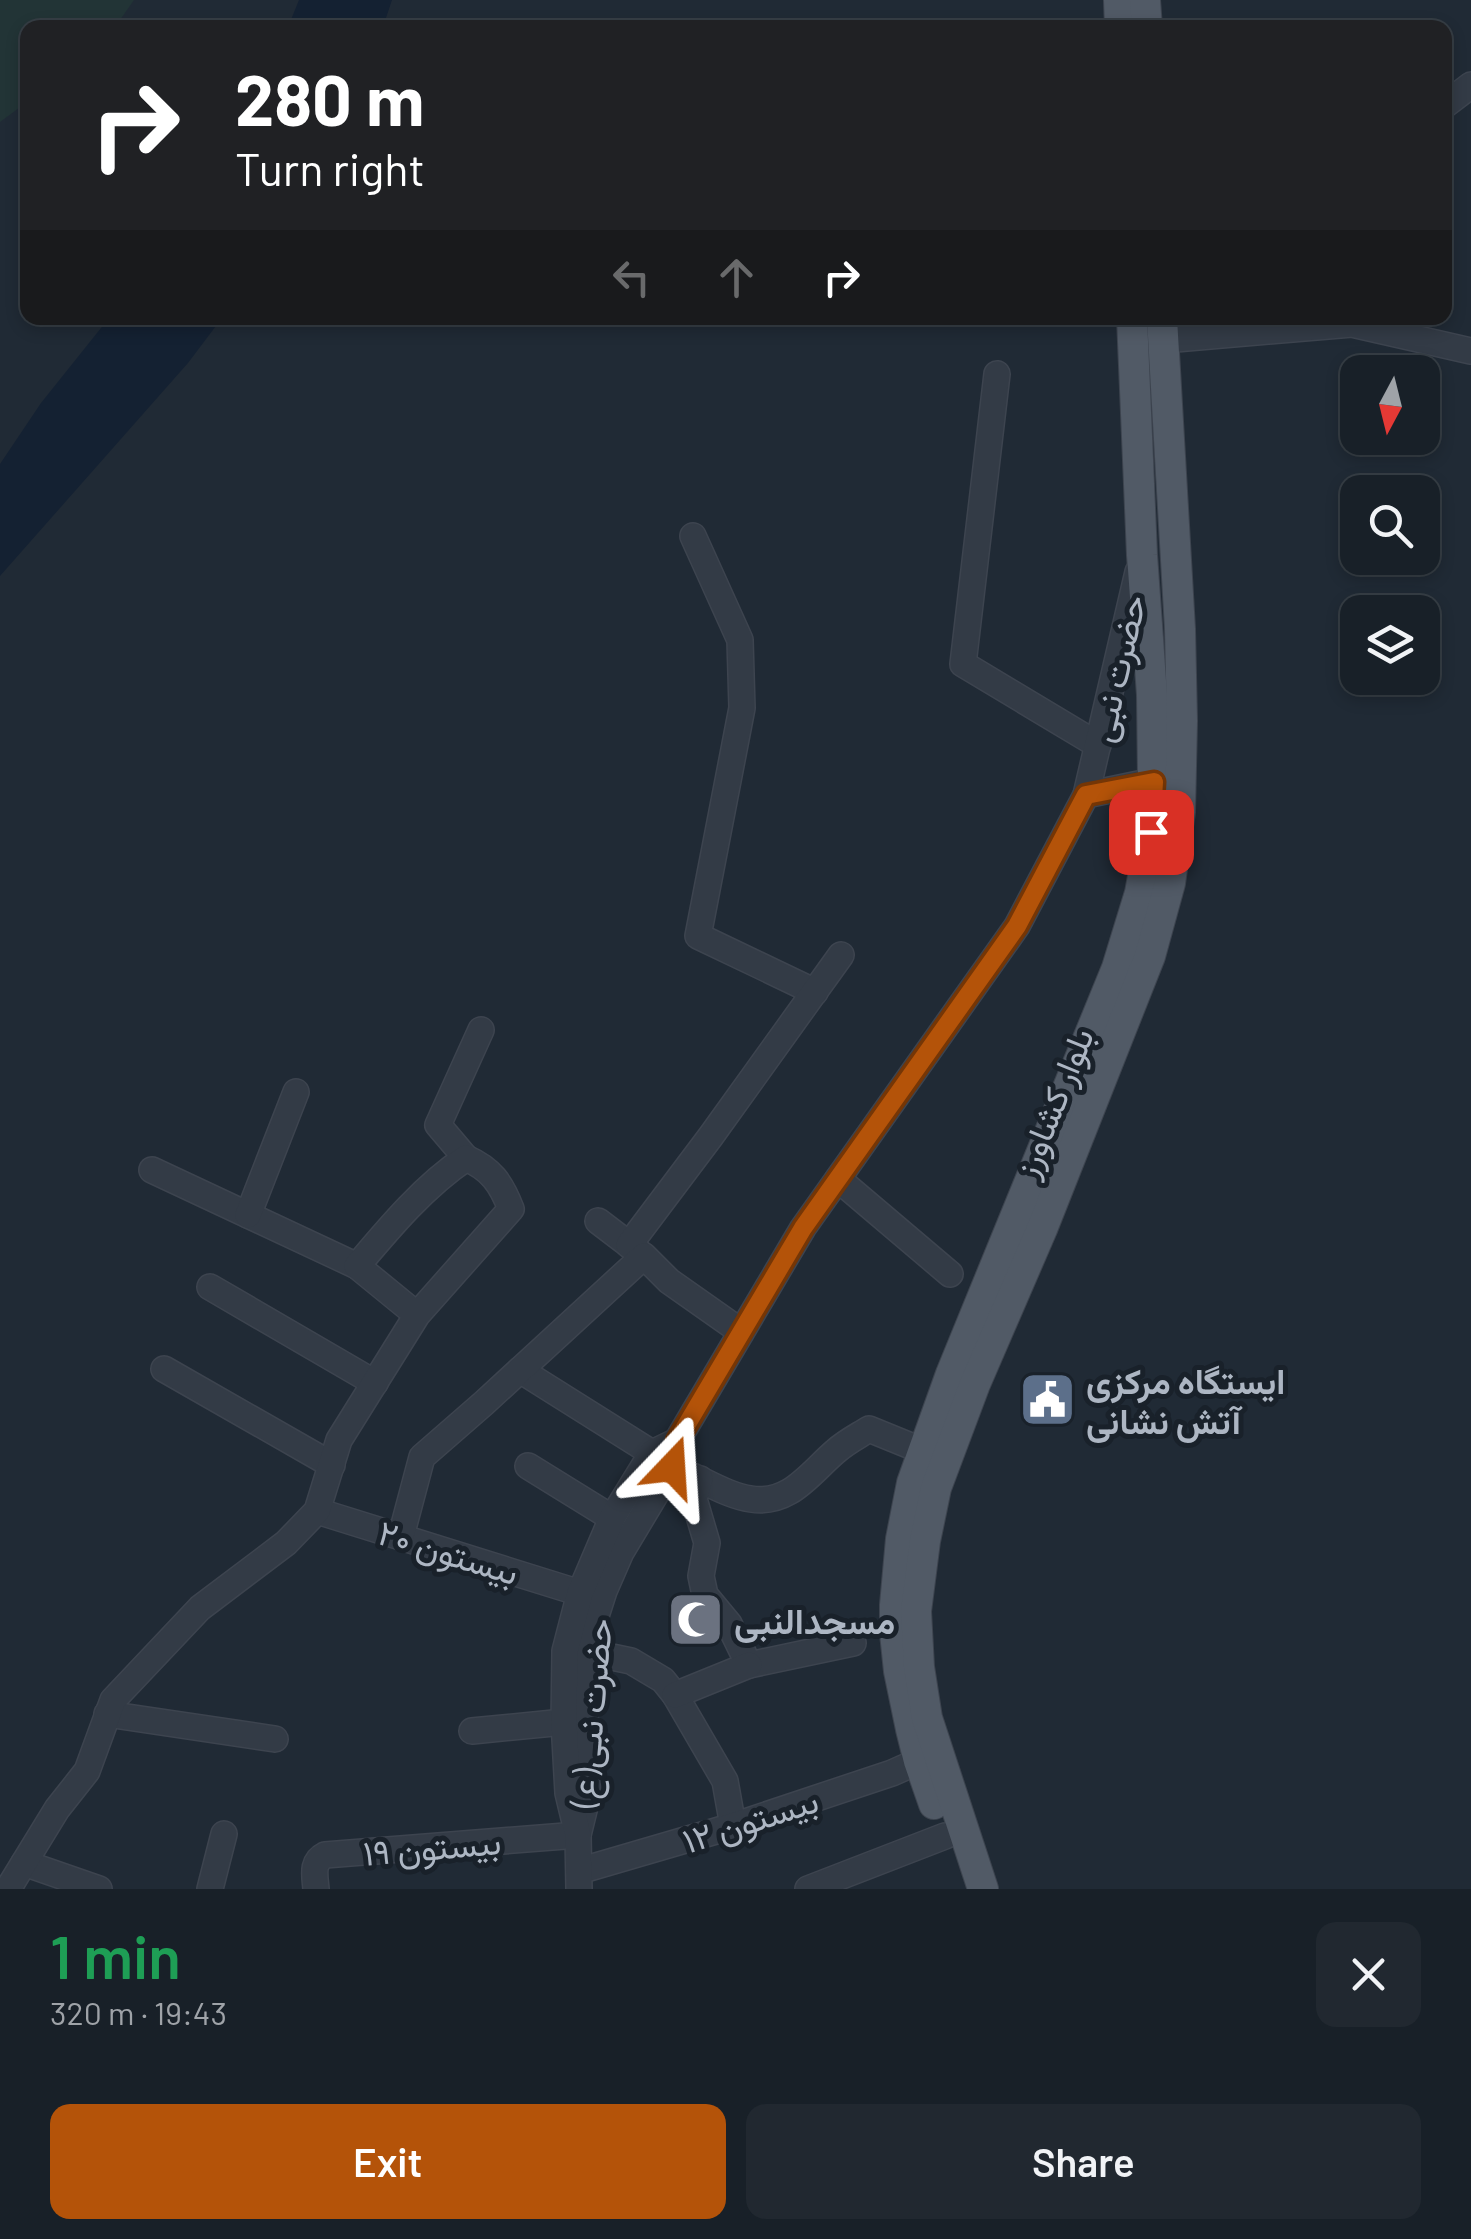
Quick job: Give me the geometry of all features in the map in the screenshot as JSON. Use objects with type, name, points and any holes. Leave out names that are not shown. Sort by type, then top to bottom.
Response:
[{"type":"main road","name":"بلوار کشاورز","points":[[984,1889],[927,1718],[916,1611],[925,1542],[963,1379],[1117,968],[1151,832],[1152,695],[1132,325]]},
{"type":"main road","name":"بلوار کشاورز","points":[[962,1889],[919,1761],[899,1671],[895,1605],[900,1539],[922,1452],[1042,1229],[1144,973],[1170,883],[1180,812],[1182,721],[1163,329]]},
{"type":"street","points":[[1163,329],[1314,325]]},
{"type":"street","points":[[1356,325],[1471,351]]},
{"type":"street","points":[[997,374],[964,664],[1098,745]]},
{"type":"street","points":[[693,536],[740,640],[742,708],[698,936],[815,992]]},
{"type":"street","name":"حضرت نبی","points":[[662,1460],[803,1228],[1017,926],[1086,795],[1142,555]]},
{"type":"street","points":[[1086,795],[1154,782]]},
{"type":"street","points":[[401,1536],[422,1457],[520,1370],[636,1250],[841,955]]},
{"type":"street","points":[[8,1889],[57,1809],[86,1772],[112,1700],[200,1608],[286,1543],[317,1511],[339,1440],[417,1315],[511,1209],[506,1194],[486,1167],[466,1158],[438,1125],[481,1030]]},
{"type":"street","points":[[248,1215],[296,1092]]},
{"type":"street","points":[[357,1266],[386,1231],[466,1158]]},
{"type":"street","points":[[152,1170],[357,1266],[417,1315]]},
{"type":"street","points":[[838,1178],[950,1274]]},
{"type":"street","points":[[598,1221],[668,1280],[740,1331]]},
{"type":"street","points":[[210,1288],[375,1383]]},
{"type":"street","points":[[164,1369],[332,1465]]},
{"type":"street","points":[[520,1370],[662,1460],[754,1500],[772,1500],[792,1492],[837,1450],[869,1429],[922,1452]]},
{"type":"street","name":"حضرت نبی(ع)","points":[[579,1880],[578,1834],[568,1794],[565,1652],[580,1593],[612,1518],[662,1460]]},
{"type":"street","name":"حضرت نبی(ع)","points":[[578,1834],[588,1794],[588,1652],[604,1591],[662,1460]]},
{"type":"street","points":[[528,1466],[612,1518]]},
{"type":"street","points":[[700,1479],[694,1499],[706,1542],[701,1576],[705,1595],[729,1624],[749,1666]]},
{"type":"street","name":"بیستون ۲۰","points":[[317,1511],[580,1593]]},
{"type":"street","points":[[675,1695],[749,1666],[853,1643]]},
{"type":"street","points":[[588,1652],[631,1661],[663,1680],[725,1781],[733,1826]]},
{"type":"street","points":[[108,1714],[275,1739]]},
{"type":"street","points":[[472,1732],[564,1722]]},
{"type":"street","name":"بیستون ۱۲","points":[[579,1880],[919,1761]]},
{"type":"street","points":[[210,1889],[224,1834]]},
{"type":"street","name":"بیستون ۱۹","points":[[316,1889],[315,1867],[325,1855],[578,1834]]},
{"type":"street","points":[[808,1889],[945,1836]]},
{"type":"street","points":[[24,1863],[99,1889]]},
{"type":"shaded area","points":[[0,0],[134,0],[120,20],[20,20],[20,107],[0,122]]},
{"type":"water","points":[[299,0],[392,0],[385,20],[291,20]]},
{"type":"water","points":[[103,325],[217,325],[188,363],[0,576],[0,464],[41,403]]},
{"type":"place","name":"ایستگاه مرکزی آتش نشانی","points":[[1047,1400]]},
{"type":"place","name":"مسجدالنبی","points":[[695,1620]]},
{"type":"route","points":[[672,1467],[677,1441],[803,1228],[1017,926],[1086,795],[1154,782],[1151,832]]}]
